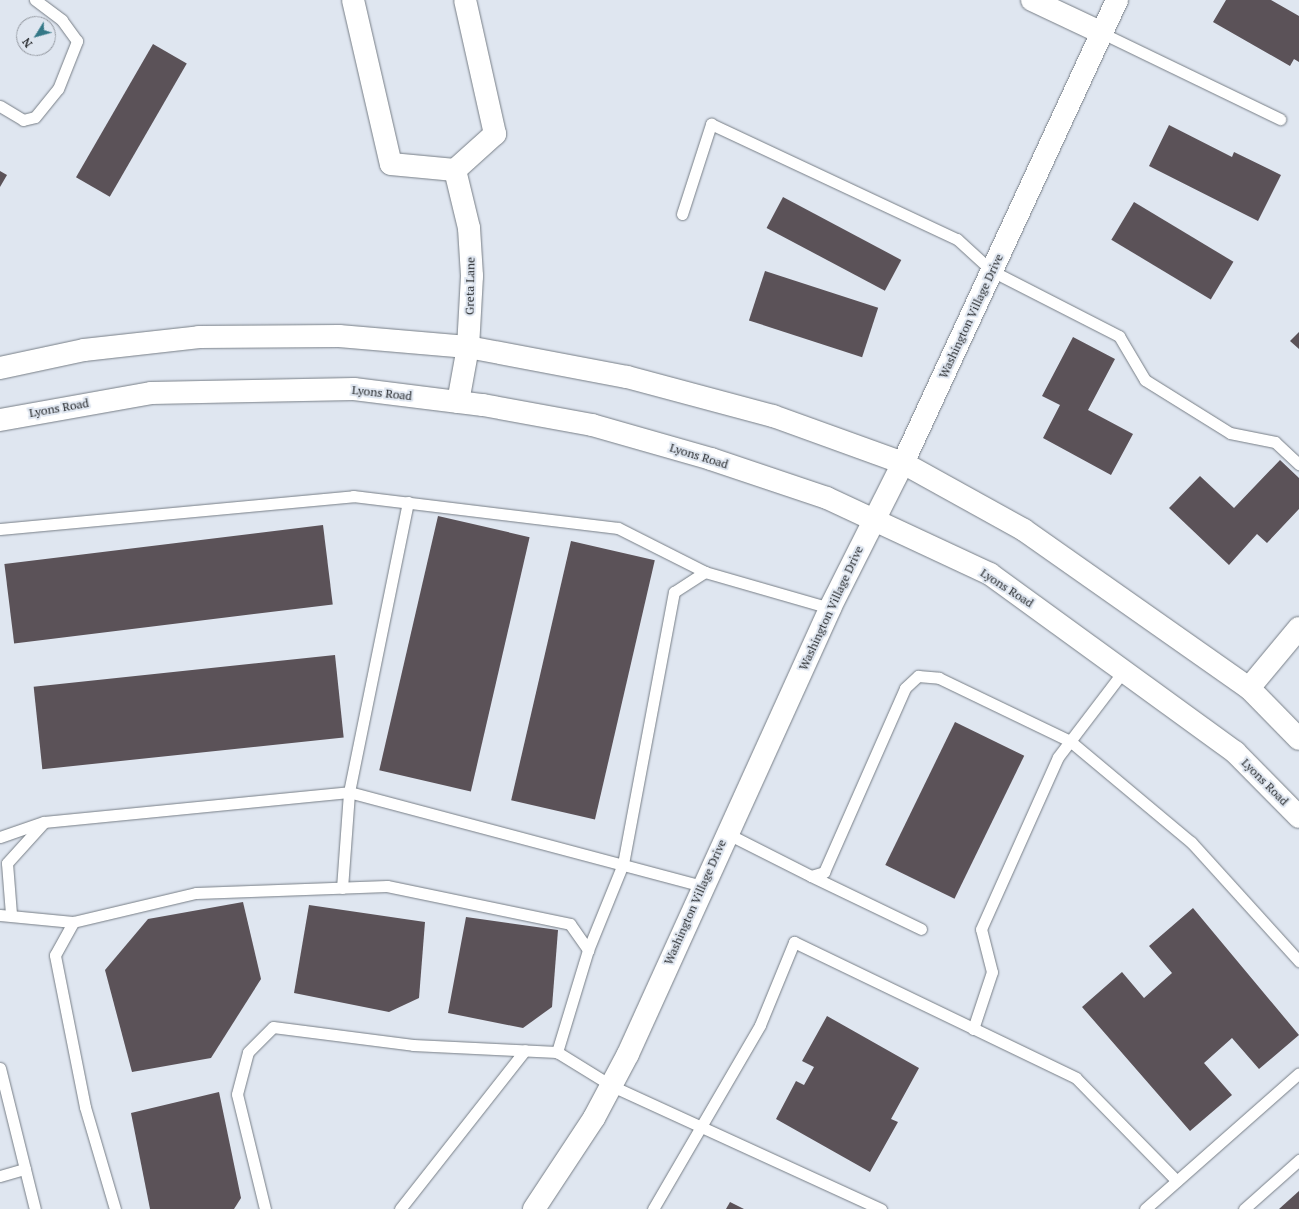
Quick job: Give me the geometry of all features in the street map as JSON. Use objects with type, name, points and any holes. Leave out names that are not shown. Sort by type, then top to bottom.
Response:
[{"type":"main road","points":[[354,0],[391,164],[455,170],[495,134],[465,0]]},
{"type":"main road","points":[[1032,0],[1102,33]]},
{"type":"main road","name":"Washington Village Drive","points":[[534,1209],[612,1086],[726,833],[830,608],[903,463],[1117,0]]},
{"type":"main road","name":"Greta Lane","points":[[455,170],[469,228],[472,276],[468,347],[458,402]]},
{"type":"main road","points":[[0,368],[84,350],[199,337],[339,336],[468,347],[627,377],[773,416],[903,463],[1024,530],[1249,688],[1299,739]]},
{"type":"main road","name":"Lyons Road","points":[[0,420],[151,393],[354,389],[458,402],[592,425],[711,458],[827,498],[990,574],[1125,669],[1235,752],[1299,817]]},
{"type":"main road","points":[[1249,688],[1299,628]]},
{"type":"lane","points":[[0,106],[23,120],[36,117],[58,89],[77,41],[62,20],[35,0]]},
{"type":"lane","points":[[1102,33],[1280,119]]},
{"type":"lane","points":[[682,214],[711,124],[957,239],[992,271],[1119,336],[1145,380],[1230,433],[1275,442],[1299,464]]},
{"type":"lane","points":[[0,529],[353,496],[618,528],[704,572],[830,608]]},
{"type":"lane","points":[[342,888],[350,792],[408,502]]},
{"type":"lane","points":[[557,1052],[588,950],[623,864],[674,592],[704,572]]},
{"type":"lane","points":[[974,1028],[992,972],[981,929],[1058,757],[1125,669]]},
{"type":"lane","points":[[811,876],[824,872],[905,688],[918,676],[938,678],[1070,741],[1191,842],[1299,961]]},
{"type":"lane","points":[[0,837],[44,822],[350,792],[702,886]]},
{"type":"lane","points":[[44,822],[7,863],[5,914],[73,922],[196,893],[387,886],[570,924],[588,950]]},
{"type":"lane","points":[[726,833],[921,929]]},
{"type":"lane","points":[[73,922],[55,955],[85,1107],[115,1209]]},
{"type":"lane","points":[[653,1209],[760,1025],[794,942],[1076,1078],[1177,1181]]},
{"type":"lane","points":[[265,1209],[237,1094],[248,1052],[273,1027],[412,1045],[557,1052],[612,1086],[700,1128],[881,1209]]},
{"type":"lane","points":[[400,1209],[525,1050]]},
{"type":"lane","points":[[0,1068],[35,1209]]},
{"type":"lane","points":[[1145,1209],[1299,1073]]},
{"type":"lane","points":[[1244,1209],[1299,1160]]},
{"type":"lane","points":[[0,1176],[25,1169]]},
{"type":"building","points":[[1226,0],[1271,0],[1299,16],[1299,62],[1294,59],[1290,66],[1213,22]]},
{"type":"building","points":[[153,44],[187,64],[110,197],[76,177]]},
{"type":"building","points":[[1169,125],[1232,157],[1234,152],[1281,175],[1258,221],[1149,166]]},
{"type":"building","points":[[0,171],[7,175],[0,187]]},
{"type":"building","points":[[783,197],[901,260],[885,291],[767,228]]},
{"type":"building","points":[[1134,202],[1233,262],[1211,299],[1111,240]]},
{"type":"building","points":[[765,271],[878,308],[862,357],[749,320]]},
{"type":"building","points":[[1299,332],[1299,349],[1290,341]]},
{"type":"building","points":[[1073,337],[1115,359],[1088,410],[1133,434],[1111,475],[1043,438],[1060,405],[1042,396]]},
{"type":"building","points":[[1280,460],[1299,478],[1299,509],[1267,543],[1257,534],[1229,565],[1169,508],[1200,476],[1234,508]]},
{"type":"building","points":[[438,516],[530,537],[471,791],[379,770]]},
{"type":"building","points":[[323,525],[333,604],[14,644],[4,564]]},
{"type":"building","points":[[571,541],[655,560],[595,820],[511,800]]},
{"type":"building","points":[[335,655],[344,738],[42,769],[34,687]]},
{"type":"building","points":[[955,722],[1024,756],[955,899],[885,865]]},
{"type":"building","points":[[243,902],[261,979],[211,1058],[132,1072],[105,970],[148,919]]},
{"type":"building","points":[[309,905],[425,922],[419,998],[389,1012],[294,993]]},
{"type":"building","points":[[1193,908],[1299,1035],[1259,1069],[1232,1038],[1204,1063],[1232,1095],[1190,1131],[1082,1007],[1122,972],[1144,998],[1172,973],[1149,946]]},
{"type":"building","points":[[466,917],[558,930],[552,1007],[523,1028],[448,1013]]},
{"type":"building","points":[[827,1016],[919,1068],[891,1119],[898,1122],[870,1172],[776,1119],[796,1081],[804,1085],[814,1067],[802,1061]]},
{"type":"building","points":[[219,1092],[241,1198],[234,1209],[150,1209],[131,1113]]},
{"type":"building","points":[[1299,1191],[1299,1209],[1279,1209]]},
{"type":"building","points":[[730,1202],[744,1209],[726,1209]]}]
